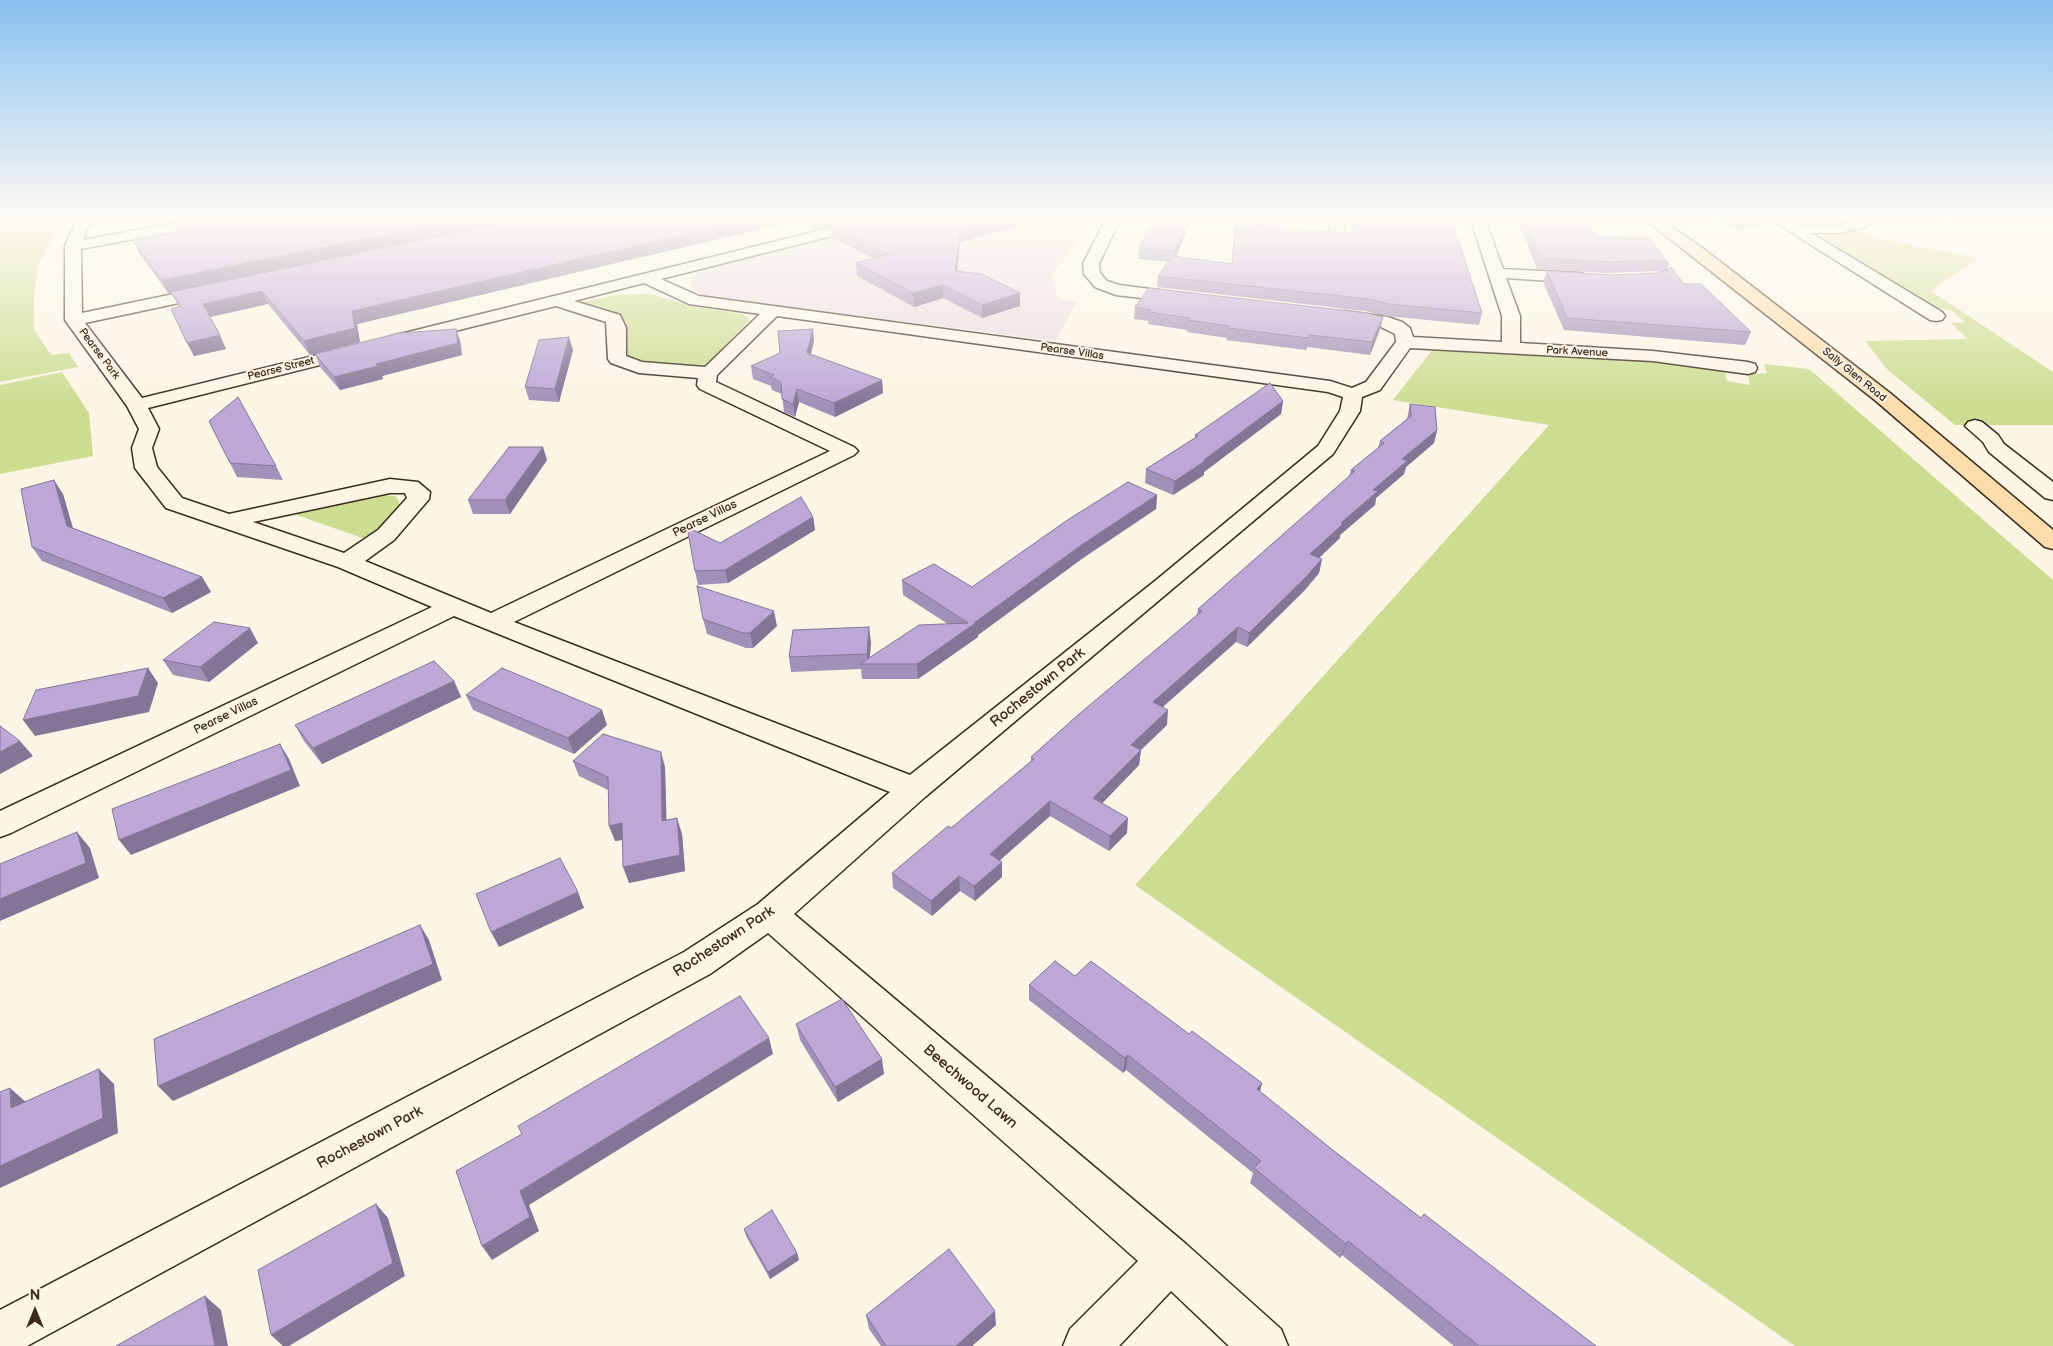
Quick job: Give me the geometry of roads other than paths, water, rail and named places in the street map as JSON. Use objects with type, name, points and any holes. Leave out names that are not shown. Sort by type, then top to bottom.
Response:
[{"type":"main road","name":"Sally Glen Road","points":[[1734,280],[1883,397],[2053,542]]},
{"type":"street","name":"Pearse Park","points":[[73,280],[74,320],[137,405]]},
{"type":"street","points":[[385,343],[639,280]]},
{"type":"street","name":"Pearse Villas","points":[[650,280],[695,300],[1330,387],[1352,403]]},
{"type":"street","points":[[1097,280],[1101,284],[1116,290],[1203,301]]},
{"type":"street","points":[[1498,280],[1511,316],[1511,348]]},
{"type":"street","points":[[1877,280],[1936,316]]},
{"type":"street","points":[[74,320],[230,287]]},
{"type":"street","points":[[556,300],[614,319],[617,328],[617,359],[639,366],[709,373],[772,312]]},
{"type":"street","points":[[1327,314],[1382,320],[1404,332],[1405,342],[1373,386],[1352,403]]},
{"type":"street","name":"Park Avenue","points":[[1405,342],[1653,356],[1748,368]]},
{"type":"street","name":"Pearse Street","points":[[137,405],[366,348]]},
{"type":"street","name":"Pearse Villas","points":[[494,621],[847,451],[707,385],[706,380],[709,373]]},
{"type":"street","name":"Rochestown Park","points":[[0,1334],[697,963],[770,914],[914,789],[1164,586],[1326,450],[1352,403]]},
{"type":"street","points":[[137,405],[149,429],[142,448],[146,468],[174,503],[347,562],[453,607],[494,621],[914,789]]},
{"type":"street","points":[[1975,426],[1991,439],[1996,448],[2053,493]]},
{"type":"street","points":[[228,521],[390,486],[410,486],[419,492],[418,499],[386,536],[347,562]]},
{"type":"street","name":"Pearse Villas","points":[[0,825],[453,607]]},
{"type":"street","name":"Beechwood Lawn","points":[[770,914],[1170,1260],[1264,1346]]},
{"type":"street","points":[[1087,1346],[1170,1260]]}]
